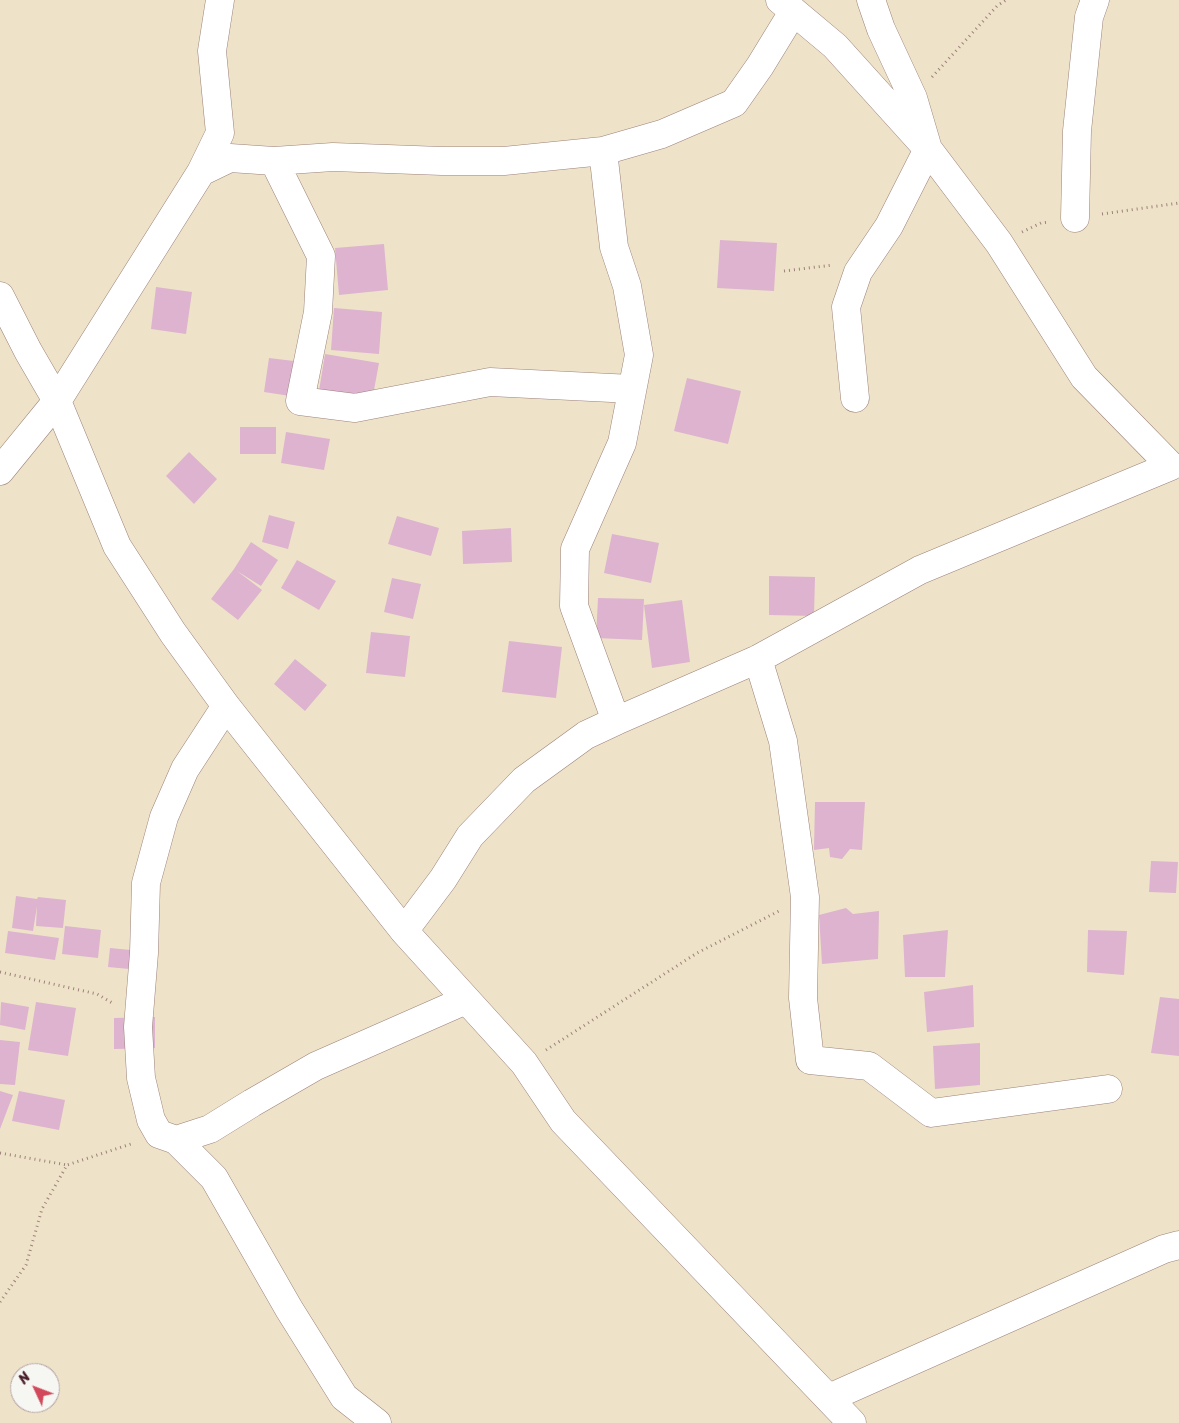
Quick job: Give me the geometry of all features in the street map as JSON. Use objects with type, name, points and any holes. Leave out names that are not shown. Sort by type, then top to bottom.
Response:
[{"type":"street","points":[[0,471],[57,401],[201,172],[220,133],[212,50],[220,0]]},
{"type":"street","points":[[855,398],[846,307],[858,272],[889,226],[928,149],[913,98],[880,29],[871,0]]},
{"type":"street","points":[[1075,218],[1077,131],[1088,18],[1095,0]]},
{"type":"street","points":[[201,172],[230,158],[274,161],[333,157],[504,161],[603,151],[662,134],[734,103],[760,66],[786,6],[835,46],[928,149],[999,243],[1084,377],[1175,465],[920,570],[758,659],[586,735],[524,780],[470,836],[443,879],[404,932]]},
{"type":"street","points":[[603,151],[614,247],[627,286],[639,355],[622,443],[576,549],[574,606],[616,721]]},
{"type":"street","points":[[274,161],[321,256],[318,312],[300,402],[355,408],[490,382],[632,389]]},
{"type":"street","points":[[0,296],[28,351],[57,401],[117,546],[173,633],[226,706],[404,932],[524,1063],[563,1121],[852,1423]]},
{"type":"street","points":[[758,659],[783,741],[805,897],[803,998],[810,1060],[869,1066],[931,1113],[1108,1089]]},
{"type":"street","points":[[226,706],[185,769],[164,817],[146,883],[144,954],[138,1026],[141,1078],[151,1120],[214,1178],[289,1309],[344,1397],[378,1423]]},
{"type":"street","points":[[168,1137],[210,1129],[316,1066],[466,1000]]},
{"type":"street","points":[[830,1398],[1179,1244]]},
{"type":"path","points":[[913,98],[997,6],[1006,0]]},
{"type":"path","points":[[784,271],[838,264],[870,255]]},
{"type":"path","points":[[524,1063],[697,953],[805,897]]},
{"type":"path","points":[[0,972],[98,994],[110,1001],[138,1026]]},
{"type":"path","points":[[0,1153],[67,1165],[168,1137]]},
{"type":"path","points":[[0,1302],[26,1265],[42,1209],[67,1165]]},
{"type":"building","points":[[720,240],[777,243],[774,291],[717,288]]},
{"type":"building","points":[[384,244],[388,290],[339,295],[335,248]]},
{"type":"building","points":[[156,287],[192,292],[186,334],[151,329]]},
{"type":"building","points":[[334,308],[382,312],[379,354],[331,350]]},
{"type":"building","points":[[325,354],[379,363],[371,406],[318,397]]},
{"type":"building","points":[[269,358],[302,362],[297,397],[264,392]]},
{"type":"building","points":[[687,378],[741,391],[728,444],[674,431]]},
{"type":"building","points":[[240,427],[276,427],[276,454],[240,454]]},
{"type":"building","points":[[286,432],[330,439],[324,470],[281,463]]},
{"type":"building","points":[[189,452],[217,479],[194,504],[166,476]]},
{"type":"building","points":[[269,515],[295,522],[288,549],[262,542]]},
{"type":"building","points":[[397,516],[439,528],[431,556],[388,544]]},
{"type":"building","points":[[511,528],[512,562],[463,564],[462,531]]},
{"type":"building","points":[[612,534],[659,543],[651,583],[604,573]]},
{"type":"building","points":[[251,542],[278,560],[261,586],[237,571],[262,590],[238,620],[211,599],[234,569]]},
{"type":"building","points":[[297,560],[336,581],[319,610],[281,588]]},
{"type":"building","points":[[769,576],[815,577],[814,616],[769,615]]},
{"type":"building","points":[[392,578],[421,584],[413,619],[384,612]]},
{"type":"building","points":[[598,598],[644,599],[642,640],[596,638]]},
{"type":"building","points":[[682,600],[690,662],[652,668],[644,605]]},
{"type":"building","points":[[371,632],[410,636],[405,677],[366,673]]},
{"type":"building","points":[[509,641],[562,647],[556,698],[502,692]]},
{"type":"building","points":[[295,659],[327,685],[305,711],[274,684]]},
{"type":"building","points":[[815,802],[865,802],[862,850],[850,849],[842,859],[830,857],[829,848],[814,850]]},
{"type":"building","points":[[1151,861],[1178,862],[1176,893],[1149,892]]},
{"type":"building","points":[[16,896],[66,900],[63,928],[36,926],[37,906],[33,931],[12,928]]},
{"type":"building","points":[[846,908],[853,914],[879,911],[878,959],[822,964],[819,915]]},
{"type":"building","points":[[65,926],[101,930],[98,958],[62,954]]},
{"type":"building","points":[[948,930],[945,977],[905,977],[903,935]]},
{"type":"building","points":[[1088,930],[1127,931],[1124,975],[1087,972]]},
{"type":"building","points":[[8,931],[59,938],[55,960],[5,953]]},
{"type":"building","points":[[110,948],[141,951],[140,970],[108,967]]},
{"type":"building","points":[[973,985],[974,1027],[927,1032],[924,992]]},
{"type":"building","points":[[1160,997],[1179,999],[1179,1056],[1151,1053]]},
{"type":"building","points":[[1,1002],[29,1007],[25,1030],[0,1025]]},
{"type":"building","points":[[36,1002],[76,1008],[68,1056],[28,1050]]},
{"type":"building","points":[[155,1017],[155,1048],[114,1049],[114,1018]]},
{"type":"building","points":[[0,1040],[20,1042],[15,1085],[0,1084]]},
{"type":"building","points":[[980,1043],[980,1085],[935,1089],[933,1046]]},
{"type":"building","points":[[0,1091],[13,1095],[0,1129]]},
{"type":"building","points":[[19,1091],[65,1100],[59,1130],[12,1121]]}]
